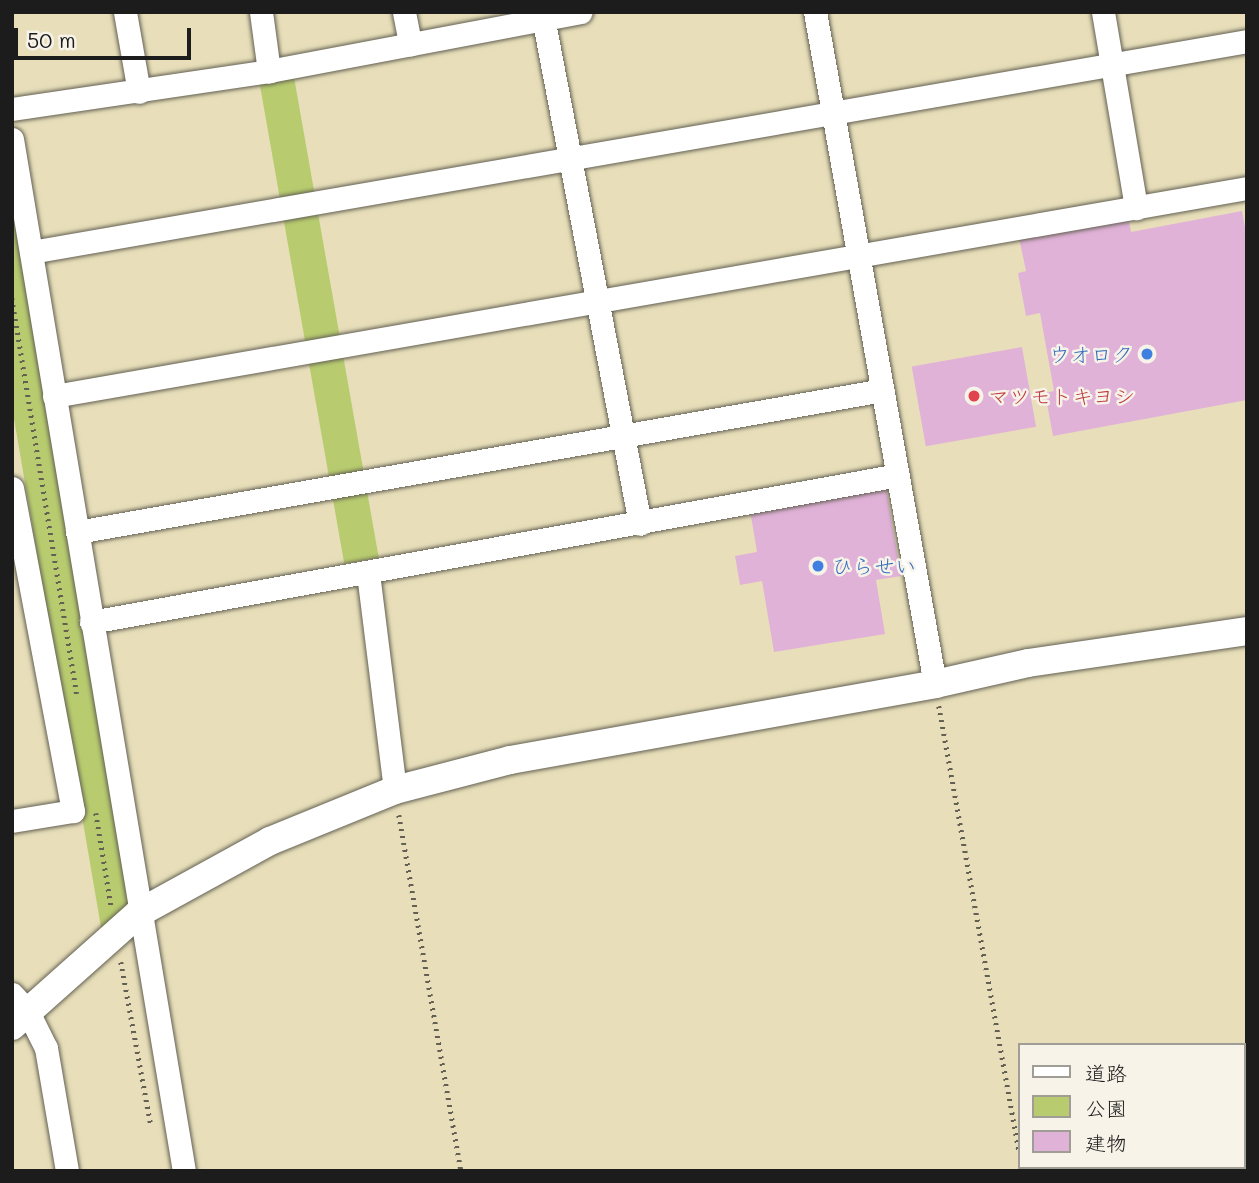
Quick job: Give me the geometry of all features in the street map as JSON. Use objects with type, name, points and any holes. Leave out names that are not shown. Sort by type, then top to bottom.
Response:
[{"type":"street","points":[[125,12],[139,92]]},
{"type":"street","points":[[261,12],[269,71]]},
{"type":"street","points":[[404,12],[410,44]]},
{"type":"street","points":[[12,109],[269,71],[542,16],[580,12]]},
{"type":"street","points":[[815,12],[856,254],[935,684]]},
{"type":"street","points":[[1102,12],[1136,208]]},
{"type":"street","points":[[542,16],[640,524]]},
{"type":"street","points":[[31,252],[1247,41]]},
{"type":"street","points":[[12,139],[184,1171]]},
{"type":"street","points":[[54,396],[598,304],[856,254],[1247,188]]},
{"type":"street","points":[[77,532],[883,390]]},
{"type":"street","points":[[91,622],[898,475]]},
{"type":"street","points":[[12,488],[73,811],[12,821]]},
{"type":"street","points":[[368,573],[394,790]]},
{"type":"street","points":[[67,1171],[46,1048],[17,1010],[139,913],[270,841],[394,790],[510,760],[935,684],[1028,663],[1247,631]]},
{"type":"path","points":[[935,684],[1018,1144]]},
{"type":"path","points":[[394,790],[461,1171]]},
{"type":"green space","points":[[294,77],[379,558],[344,564],[260,83]]},
{"type":"green space","points":[[12,179],[134,912],[103,939],[12,407]]},
{"type":"building","name":"ウオロク","points":[[1242,211],[1247,238],[1247,400],[1053,436],[1045,393],[1054,391],[1040,313],[1026,316],[1018,273],[1026,271],[1019,238],[1128,217],[1131,232]]},
{"type":"building","name":"マツモトキヨシ","points":[[1022,347],[1036,427],[926,446],[912,366]]},
{"type":"building","name":"ひらせい","points":[[886,488],[901,576],[876,580],[885,634],[774,652],[762,581],[740,585],[735,556],[757,552],[750,510]]},
{"type":"place","name":"ウオロク","points":[[1147,354]]},
{"type":"place","name":"マツモトキヨシ","points":[[974,396]]},
{"type":"place","name":"ひらせい","points":[[818,566]]}]
